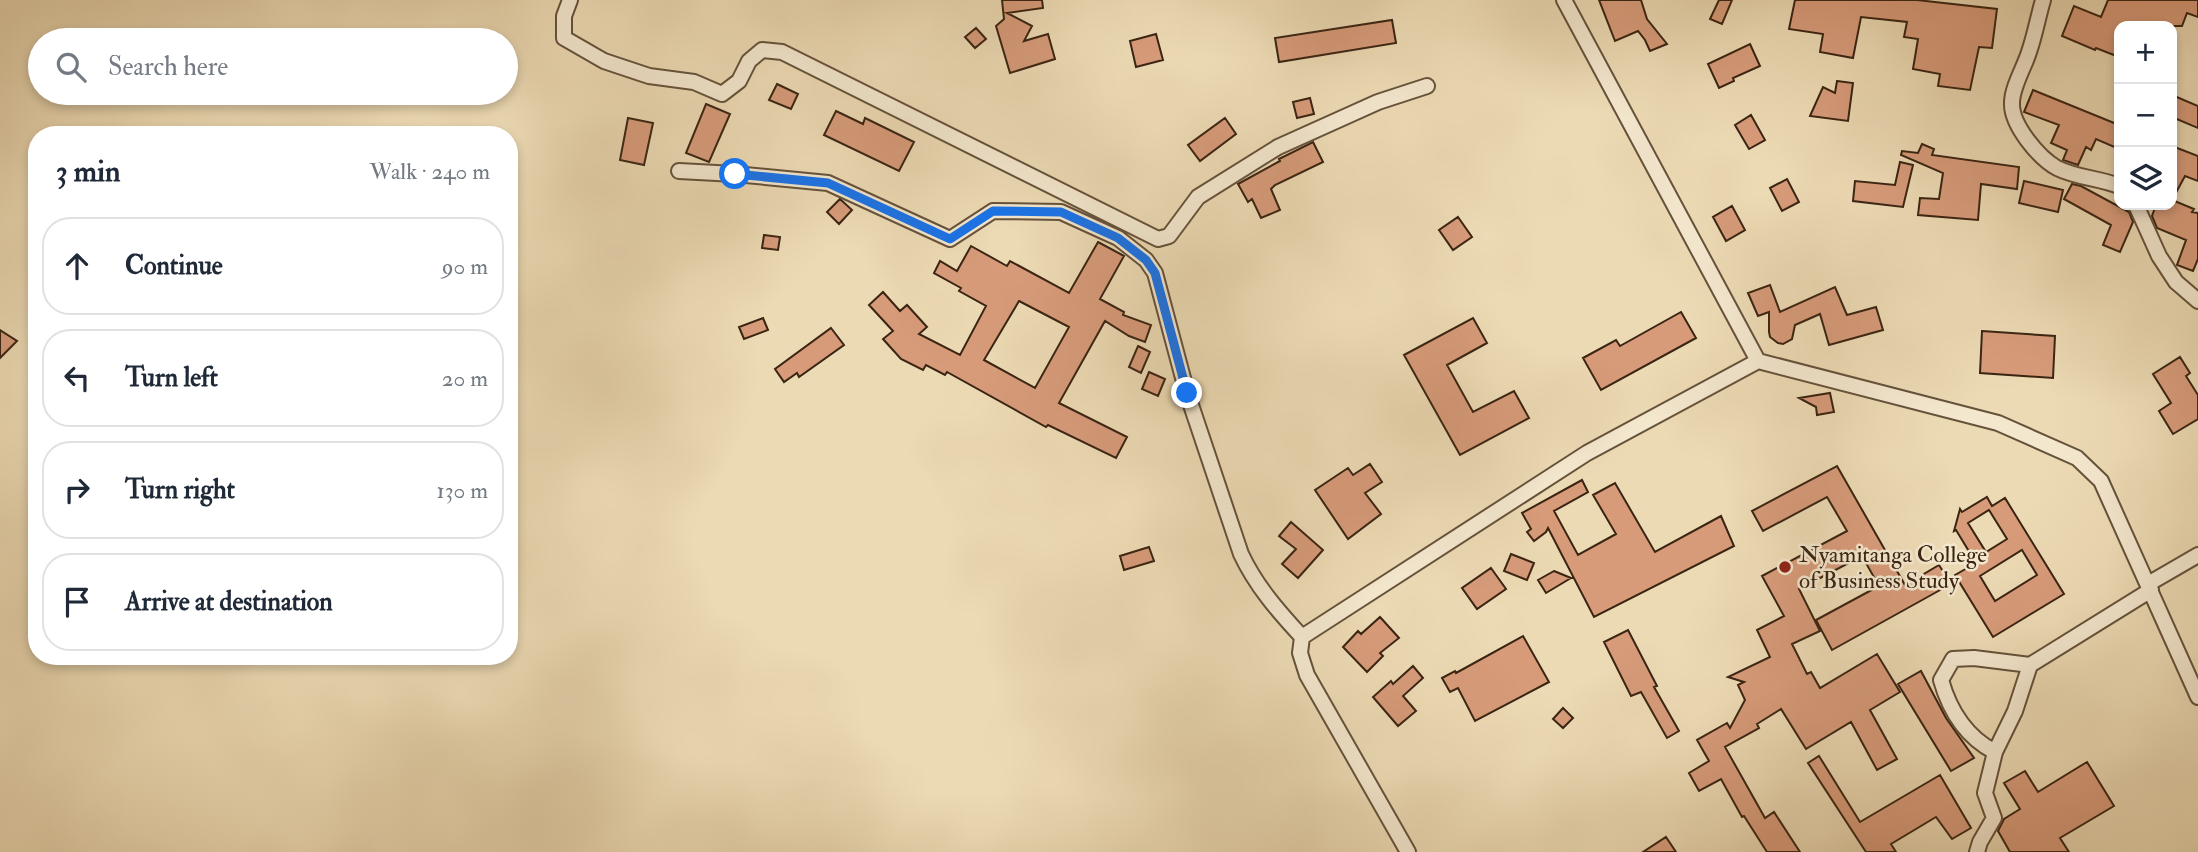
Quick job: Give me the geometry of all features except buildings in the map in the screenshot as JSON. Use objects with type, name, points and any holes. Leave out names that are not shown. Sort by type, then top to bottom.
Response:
[{"type":"street","points":[[570,0],[564,16],[564,38],[604,61],[649,76],[694,82],[722,94],[739,81],[749,61],[762,50],[782,52],[1158,239],[1169,236],[1198,197],[1278,147],[1378,102],[1427,86]]},
{"type":"street","points":[[1564,0],[1758,361]]},
{"type":"street","points":[[2043,0],[2012,103],[2014,116],[2039,153],[2057,167],[2080,177],[2114,184]]},
{"type":"street","points":[[679,171],[828,183],[950,239],[993,211],[1061,212],[1118,238],[1133,248],[1155,273],[1187,393],[1241,554],[1270,603],[1302,637]]},
{"type":"street","points":[[2138,210],[2159,256],[2176,282],[2198,301]]},
{"type":"street","points":[[1302,637],[1587,453],[1758,361],[1998,423],[2077,458],[2101,481],[2198,697]]},
{"type":"street","points":[[1977,852],[1994,818],[1986,793],[1995,752],[2015,711],[2030,665],[2198,555]]},
{"type":"street","points":[[1302,637],[1300,653],[1307,675],[1408,852]]},
{"type":"street","points":[[1995,752],[1982,745],[1963,728],[1947,701],[1941,680],[1953,659],[1974,658],[2030,665]]},
{"type":"place","name":"Nyamitanga College of Business Study","points":[[1785,567]]},
{"type":"route","points":[[735,174],[828,183],[950,239],[993,211],[1061,212],[1118,238],[1146,260],[1155,273],[1187,393]]}]
